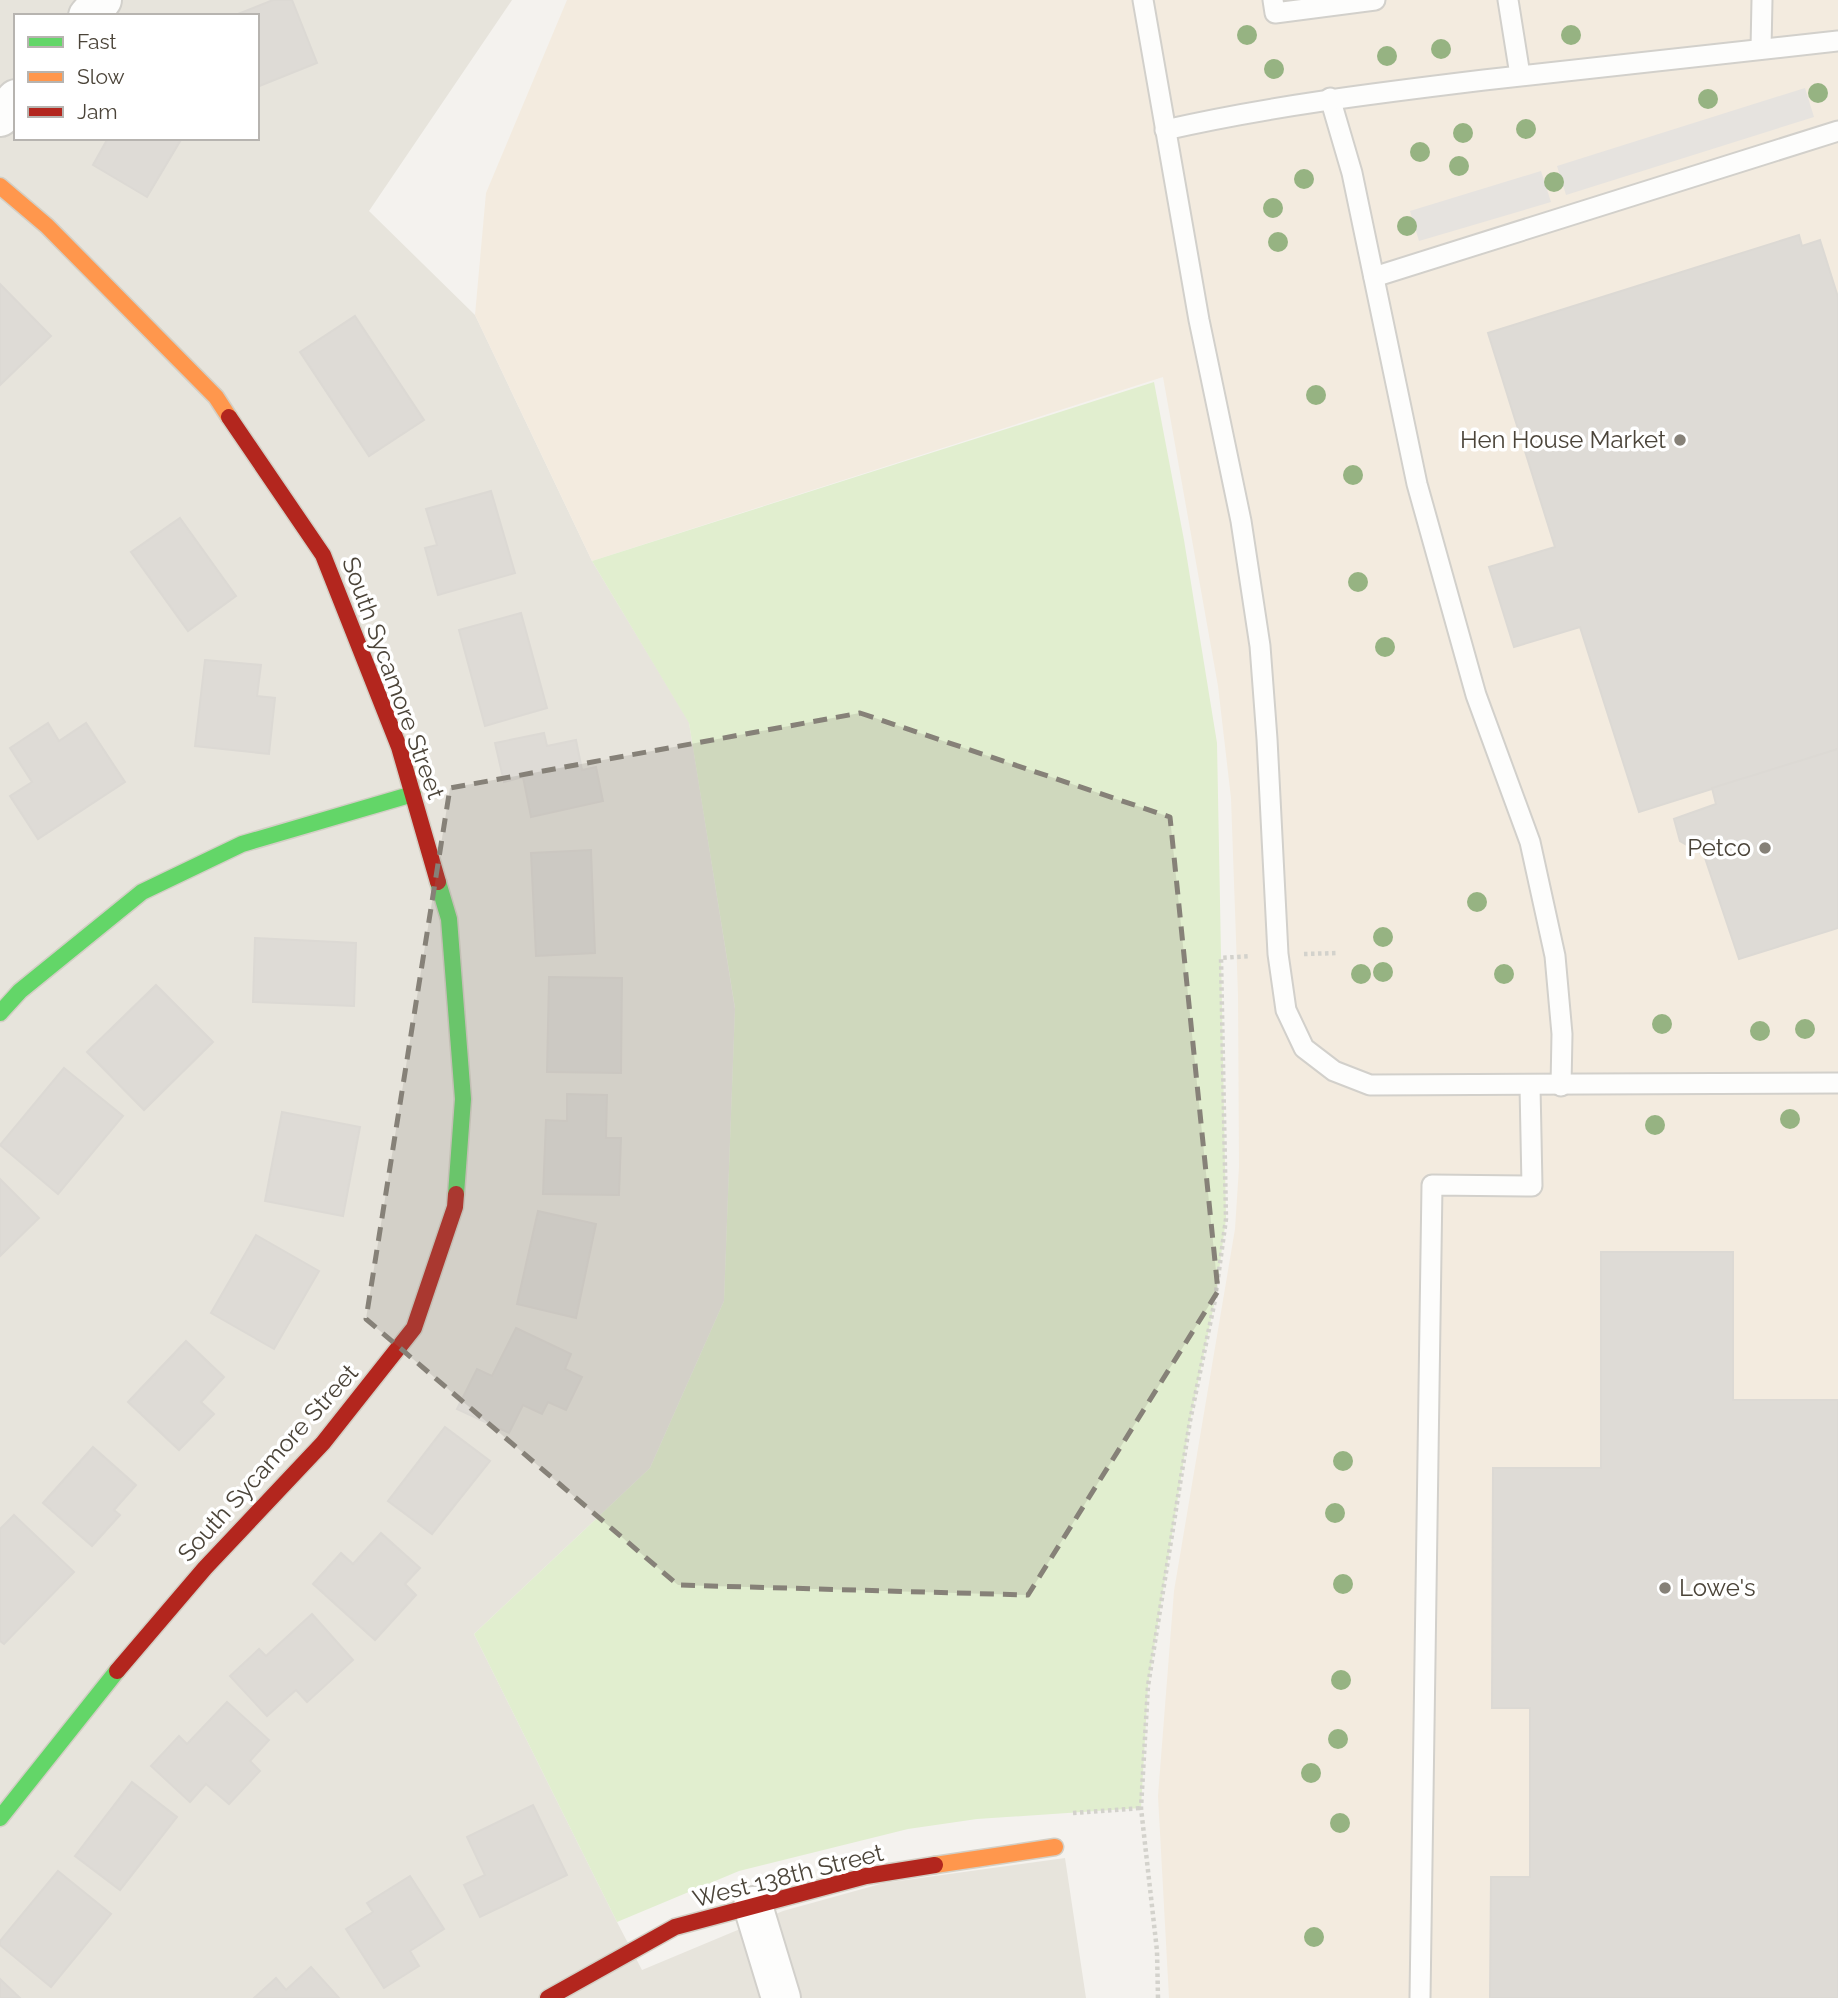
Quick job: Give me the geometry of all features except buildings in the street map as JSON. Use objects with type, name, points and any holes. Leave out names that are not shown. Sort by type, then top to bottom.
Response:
[{"type":"street","points":[[90,14],[102,0]]},
{"type":"street","points":[[0,117],[14,101]]},
{"type":"street","name":"South Sycamore Street","points":[[0,186],[47,226],[216,397],[323,555],[399,747],[449,919],[463,1099],[454,1207],[414,1328],[323,1443],[205,1568],[103,1687],[0,1818]]},
{"type":"street","points":[[0,1013],[20,991],[142,892],[242,844],[413,794]]},
{"type":"street","name":"West 138th Street","points":[[548,1998],[675,1927],[866,1876],[1055,1847]]},
{"type":"street","points":[[753,1906],[781,1998]]},
{"type":"lane","points":[[1143,0],[1199,320],[1241,521],[1260,646],[1278,954],[1286,1010],[1304,1048],[1334,1071],[1370,1085],[1838,1083]]},
{"type":"lane","points":[[1273,0],[1275,13],[1298,5],[1375,0]]},
{"type":"lane","points":[[1508,0],[1520,75]]},
{"type":"lane","points":[[1761,49],[1762,0]]},
{"type":"lane","points":[[1165,130],[1330,98],[1761,49],[1837,45]]},
{"type":"lane","points":[[1330,98],[1352,173],[1417,484],[1476,695],[1530,842],[1555,956],[1562,1034],[1561,1086]]},
{"type":"lane","points":[[1374,277],[1838,131]]},
{"type":"lane","points":[[1420,1998],[1432,1185],[1532,1186],[1530,1086]]},
{"type":"path","points":[[1158,1998],[1157,1951],[1142,1808],[1148,1686],[1190,1421],[1214,1300],[1226,1219],[1221,958]]},
{"type":"path","points":[[1055,1847],[1055,1814],[1142,1808]]},
{"type":"highlighted area","points":[[860,713],[1170,817],[1218,1291],[1028,1595],[678,1585],[366,1319],[450,788]]},
{"type":"shaded area","points":[[0,0],[512,0],[369,211],[475,315],[592,561],[689,722],[735,1009],[724,1301],[650,1468],[474,1634],[642,1970],[783,1911],[884,1883],[1065,1858],[1086,1998],[0,1998]]},
{"type":"shaded area","points":[[567,0],[1838,0],[1838,1998],[1169,1998],[1158,1796],[1174,1591],[1235,1229],[1239,1167],[1238,995],[1231,798],[1218,686],[1163,377],[592,561],[475,315],[486,193]]},
{"type":"shaded area","points":[[1805,88],[1814,117],[1566,195],[1557,166]]},
{"type":"shaded area","points":[[1541,171],[1551,202],[1419,241],[1410,211]]},
{"type":"green space","points":[[1154,382],[1184,540],[1217,743],[1226,1219],[1215,1300],[1190,1421],[1148,1686],[1141,1808],[977,1819],[908,1829],[739,1871],[617,1922],[474,1634],[650,1468],[724,1301],[735,1008],[689,723],[592,561]]},
{"type":"traffic: fast","points":[[0,1013],[20,991],[142,892],[242,844],[413,794]]},
{"type":"traffic: fast","points":[[438,882],[449,919],[463,1099],[456,1194]]},
{"type":"traffic: fast","points":[[0,1818],[117,1671]]},
{"type":"traffic: slow","points":[[0,186],[47,226],[216,397],[229,417]]},
{"type":"traffic: slow","points":[[935,1865],[1055,1847]]},
{"type":"traffic: jam","points":[[229,417],[323,555],[399,747],[438,882]]},
{"type":"traffic: jam","points":[[117,1671],[205,1568],[323,1443],[414,1328],[455,1207],[456,1194]]},
{"type":"traffic: jam","points":[[548,1998],[675,1927],[866,1876],[935,1865]]},
{"type":"place","name":"Hen House Market","points":[[1680,440]]},
{"type":"place","name":"Petco","points":[[1765,848]]},
{"type":"place","name":"Lowe's","points":[[1665,1588]]}]
